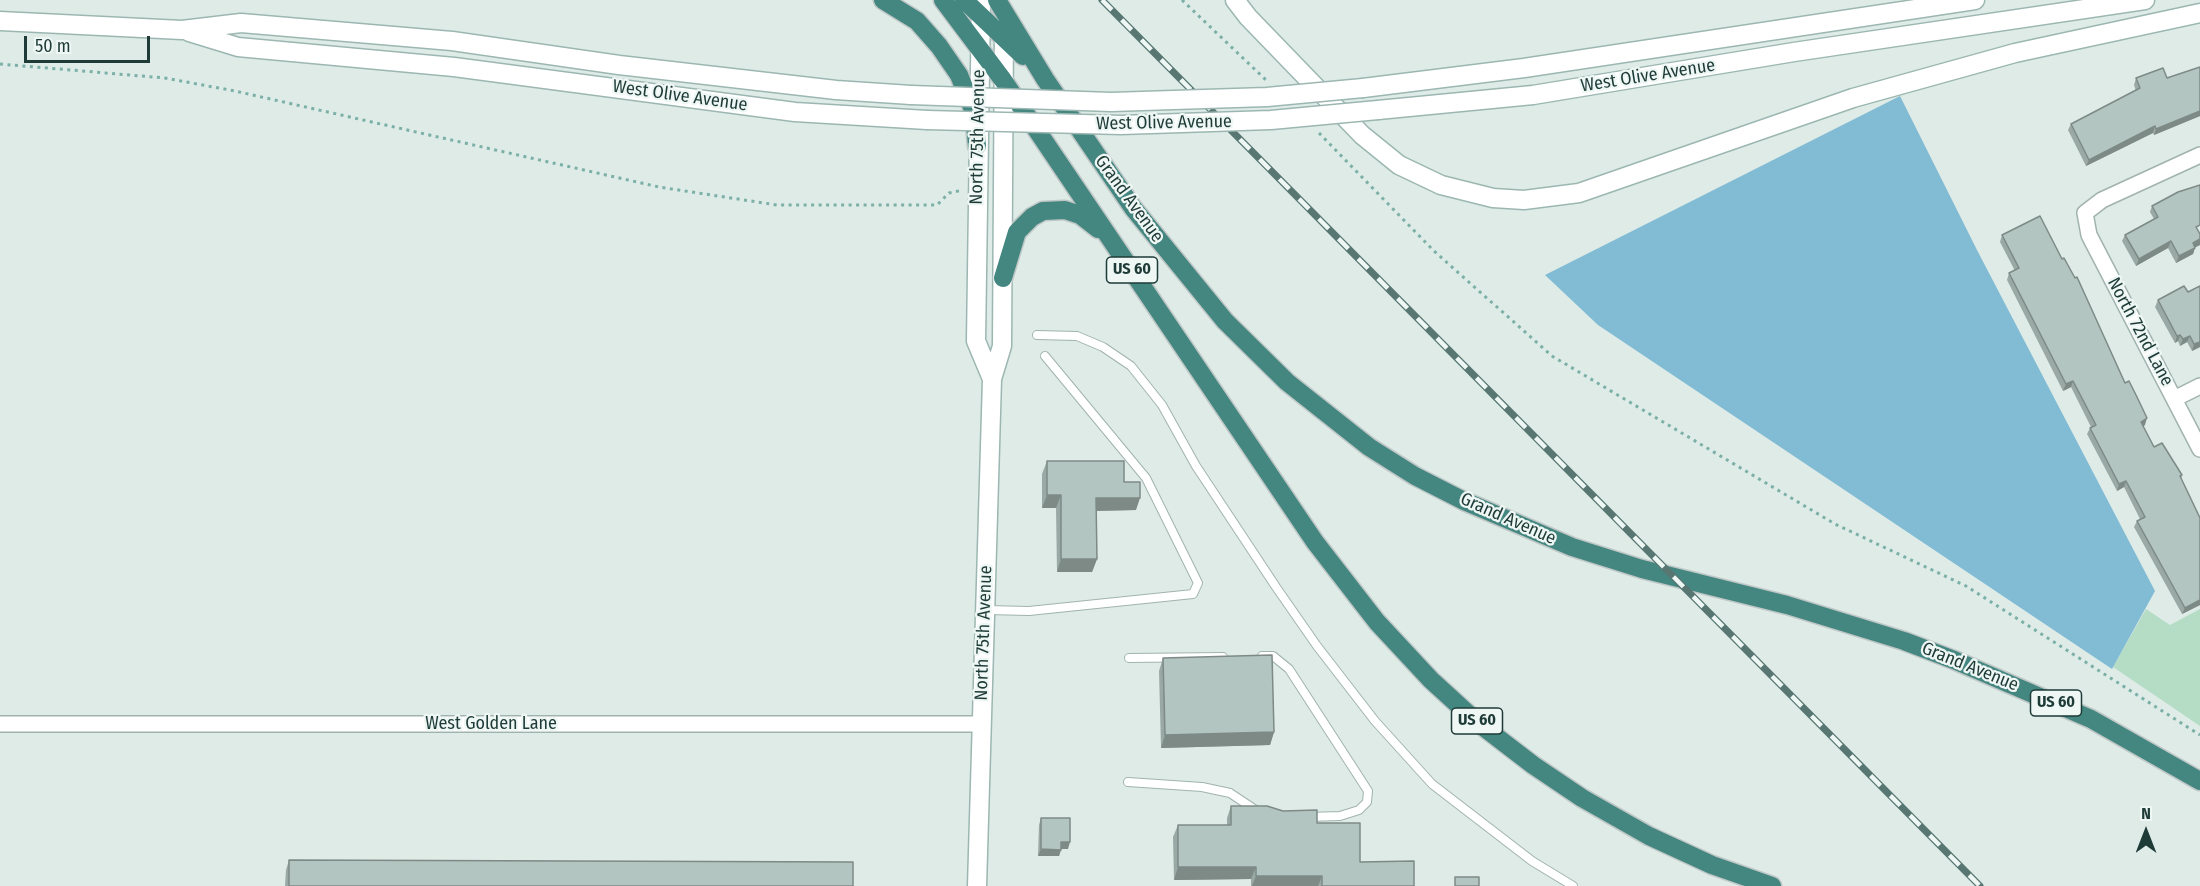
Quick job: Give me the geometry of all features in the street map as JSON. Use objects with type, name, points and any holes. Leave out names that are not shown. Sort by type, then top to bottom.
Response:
[{"type":"highway","points":[[883,0],[917,21],[954,68],[967,91],[974,112],[977,146]]},
{"type":"highway","name":"Grand Avenue","points":[[943,0],[1003,80],[1316,542],[1377,622],[1431,680],[1496,736],[1582,798],[1649,836],[1712,865],[1772,886]]},
{"type":"highway","points":[[964,0],[981,7],[1003,36],[1045,79]]},
{"type":"highway","name":"Grand Avenue","points":[[1002,4],[1045,79],[1133,208],[1225,321],[1261,359],[1322,412],[1369,447],[1415,476],[1500,518],[1572,547],[1642,569],[1787,605],[1904,641],[1954,660],[2091,719],[2200,781]]},
{"type":"highway","points":[[1003,278],[1017,232],[1032,217],[1043,211],[1065,210],[1080,215],[1117,246]]},
{"type":"main road","points":[[1235,0],[1248,17],[1362,135],[1400,165],[1441,185],[1493,198],[1524,200],[1579,193],[1853,98],[2004,56],[2200,13]]},
{"type":"main road","name":"West Olive Avenue","points":[[0,21],[182,30],[241,22],[452,41],[654,69],[836,90],[1111,102],[1267,97],[1364,88],[1535,66],[1975,0]]},
{"type":"main road","name":"West Olive Avenue","points":[[182,30],[238,47],[454,67],[795,112],[927,120],[1121,125],[1271,120],[1533,94],[1794,52],[2145,0]]},
{"type":"main road","name":"North 75th Avenue","points":[[977,886],[992,379],[1002,346],[1002,4]]},
{"type":"main road","name":"North 75th Avenue","points":[[981,7],[977,146],[976,341],[992,379]]},
{"type":"street","name":"North 72nd Lane","points":[[2200,155],[2102,200],[2085,213],[2089,235],[2200,448]]},
{"type":"street","points":[[2175,399],[2200,386]]},
{"type":"street","name":"West Golden Lane","points":[[0,724],[982,724]]},
{"type":"lane","points":[[1037,335],[1077,336],[1103,347],[1131,366],[1162,405],[1196,466],[1276,587],[1317,646],[1376,721],[1432,784],[1532,861],[1573,886]]},
{"type":"lane","points":[[985,610],[1029,611],[1193,594],[1198,583],[1146,478],[1045,356]]},
{"type":"lane","points":[[1251,656],[1273,656],[1289,669],[1368,791],[1367,802],[1359,810],[1340,816],[1299,817]]},
{"type":"lane","points":[[1129,658],[1229,657]]},
{"type":"lane","points":[[1128,782],[1202,788],[1230,793],[1267,815]]},
{"type":"path","points":[[1182,0],[1268,82]]},
{"type":"path","points":[[0,64],[175,80],[247,93],[659,187],[777,205],[937,205],[949,193],[977,187]]},
{"type":"path","points":[[1317,130],[1434,251],[1552,356],[1731,465],[1835,524],[1966,586],[2200,735]]},
{"type":"green space","points":[[2146,609],[2170,625],[2200,609],[2200,726],[2113,667]]},
{"type":"water","points":[[1900,96],[1978,252],[2155,591],[2112,669],[1598,325],[1545,275]]},
{"type":"building","points":[[2200,67],[2200,111],[2156,129],[2155,126],[2089,160],[2071,124],[2140,88],[2136,78],[2163,68],[2167,78]]},
{"type":"building","points":[[2200,185],[2200,225],[2196,227],[2200,239],[2193,243],[2195,248],[2179,256],[2171,241],[2139,259],[2125,235],[2158,217],[2152,206],[2178,192]]},
{"type":"building","points":[[2040,216],[2062,259],[2064,258],[2075,278],[2077,277],[2125,383],[2129,381],[2137,397],[2147,418],[2141,422],[2154,447],[2162,443],[2182,475],[2180,476],[2200,518],[2200,600],[2185,608],[2137,521],[2145,517],[2126,481],[2119,484],[2090,428],[2096,425],[2073,381],[2066,384],[2009,273],[2019,268],[2002,235]]},
{"type":"building","points":[[2184,286],[2188,292],[2200,286],[2200,342],[2194,344],[2190,336],[2183,339],[2180,335],[2177,336],[2158,300]]},
{"type":"building","points":[[1047,461],[1124,461],[1124,482],[1140,482],[1140,498],[1096,498],[1097,559],[1061,559],[1061,495],[1047,495]]},
{"type":"building","points":[[1272,655],[1274,732],[1165,735],[1163,658]]},
{"type":"building","points":[[1231,806],[1267,806],[1283,811],[1317,810],[1317,823],[1360,823],[1360,862],[1414,861],[1414,886],[1322,886],[1322,876],[1256,876],[1256,867],[1178,867],[1178,825],[1231,825]]},
{"type":"building","points":[[1041,818],[1070,818],[1070,842],[1061,842],[1061,850],[1041,849]]},
{"type":"building","points":[[289,860],[853,862],[853,886],[289,886]]},
{"type":"building","points":[[1455,877],[1479,877],[1479,886],[1455,886]]},
{"type":"railway","points":[[1102,0],[1980,886]]}]
